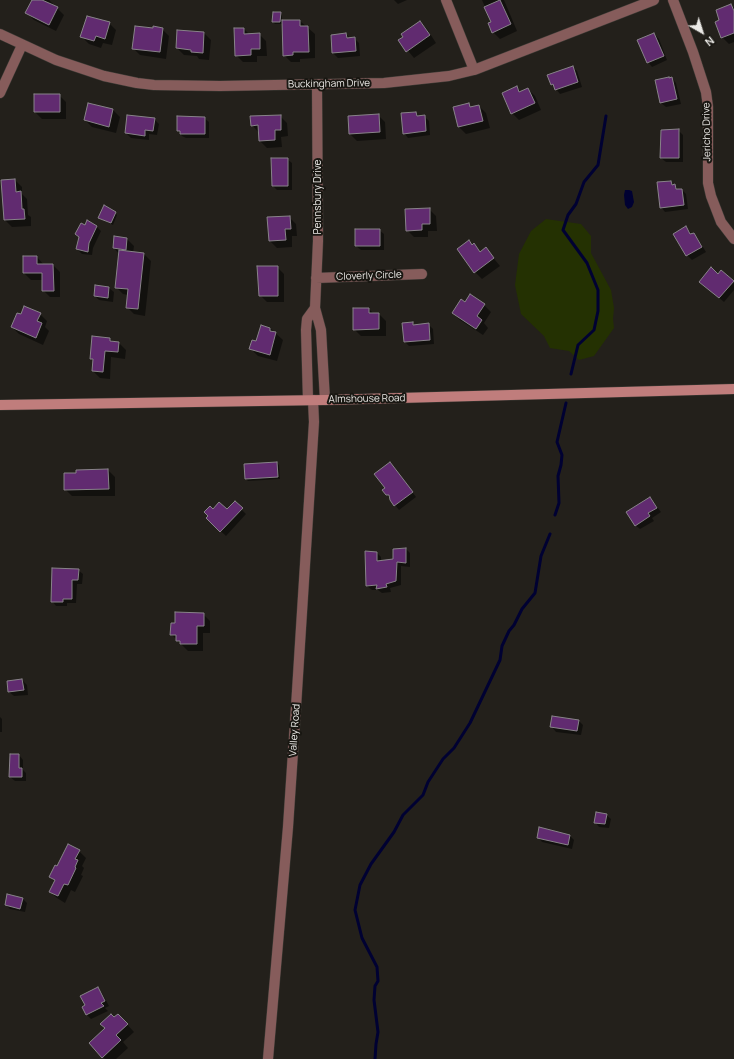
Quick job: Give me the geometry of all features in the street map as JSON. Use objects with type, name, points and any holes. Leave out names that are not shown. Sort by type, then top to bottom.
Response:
[{"type":"main road","name":"Almshouse Road","points":[[0,405],[325,400],[734,389]]},
{"type":"street","points":[[446,0],[474,70]]},
{"type":"street","name":"Buckingham Drive","points":[[0,34],[56,60],[97,74],[137,83],[154,85],[220,86],[384,83],[449,76],[474,70],[654,0]]},
{"type":"street","name":"Jericho Drive","points":[[673,0],[693,52],[706,92],[708,107],[708,183],[710,196],[721,222],[734,239]]},
{"type":"street","points":[[0,93],[22,45]]},
{"type":"street","name":"Pennsbury Drive","points":[[317,85],[318,206],[315,308],[321,330],[325,400]]},
{"type":"street","name":"Cloverly Circle","points":[[316,278],[422,274]]},
{"type":"street","name":"Pennsbury Drive","points":[[310,400],[306,330],[307,319],[315,308]]},
{"type":"street","name":"Valley Road","points":[[268,1059],[287,842],[296,707],[313,430],[310,400]]},
{"type":"green space","points":[[546,219],[581,224],[591,236],[591,253],[611,290],[614,308],[614,328],[594,356],[579,360],[569,351],[550,348],[544,336],[521,314],[515,285],[519,254],[531,231]]},
{"type":"shaded area","points":[[625,190],[632,191],[634,202],[632,207],[628,209],[625,205]]},
{"type":"building","points":[[32,0],[42,0],[58,7],[49,25],[25,13]]},
{"type":"building","points":[[500,0],[511,24],[492,33],[488,23],[491,22],[484,7]]},
{"type":"building","points":[[731,4],[734,11],[734,33],[721,38],[715,22],[719,20],[716,10]]},
{"type":"building","points":[[273,12],[281,12],[280,22],[272,22]]},
{"type":"building","points":[[87,16],[110,22],[105,39],[96,36],[94,41],[80,37]]},
{"type":"building","points":[[282,20],[300,20],[300,26],[308,26],[309,52],[293,52],[293,55],[283,56]]},
{"type":"building","points":[[420,21],[430,35],[406,52],[398,40],[403,37],[401,34]]},
{"type":"building","points":[[135,26],[153,28],[153,26],[163,28],[160,52],[132,49]]},
{"type":"building","points":[[234,28],[244,28],[244,34],[260,33],[260,49],[251,49],[251,55],[235,56]]},
{"type":"building","points":[[177,30],[204,32],[203,53],[191,52],[191,50],[176,48]]},
{"type":"building","points":[[346,33],[347,38],[355,37],[356,51],[332,53],[331,35]]},
{"type":"building","points":[[654,33],[664,56],[647,63],[637,40]]},
{"type":"building","points":[[573,66],[578,82],[555,90],[547,75]]},
{"type":"building","points":[[672,77],[677,99],[660,103],[655,80]]},
{"type":"building","points":[[517,86],[519,92],[528,88],[535,103],[511,114],[502,93]]},
{"type":"building","points":[[34,94],[60,94],[60,112],[34,112]]},
{"type":"building","points":[[88,103],[113,109],[109,127],[84,120]]},
{"type":"building","points":[[469,103],[470,107],[479,105],[483,121],[458,127],[453,107]]},
{"type":"building","points":[[416,112],[417,116],[425,115],[426,131],[403,134],[401,113]]},
{"type":"building","points":[[379,114],[380,132],[349,134],[348,116]]},
{"type":"building","points":[[127,115],[155,118],[153,131],[145,130],[145,136],[125,133]]},
{"type":"building","points":[[281,115],[281,130],[275,130],[275,140],[259,141],[258,125],[251,126],[250,116]]},
{"type":"building","points":[[177,116],[205,117],[205,134],[180,134],[180,131],[177,131]]},
{"type":"building","points":[[679,129],[679,158],[660,158],[661,130]]},
{"type":"building","points":[[271,158],[288,158],[288,186],[272,186]]},
{"type":"building","points":[[15,179],[16,192],[21,191],[22,209],[24,209],[25,219],[4,220],[1,180]]},
{"type":"building","points":[[671,181],[672,185],[675,184],[676,189],[682,189],[684,205],[660,208],[657,182]]},
{"type":"building","points":[[104,205],[116,212],[111,223],[98,218]]},
{"type":"building","points":[[430,208],[430,224],[422,224],[422,230],[406,231],[405,209]]},
{"type":"building","points":[[290,216],[291,229],[285,229],[286,240],[269,241],[267,217]]},
{"type":"building","points":[[87,220],[97,226],[89,243],[88,252],[76,249],[79,237],[75,234],[81,223],[85,225]]},
{"type":"building","points":[[686,226],[690,234],[694,233],[702,247],[686,256],[673,234]]},
{"type":"building","points":[[355,229],[380,229],[380,246],[355,246]]},
{"type":"building","points":[[114,236],[127,238],[126,250],[113,248]]},
{"type":"building","points":[[469,240],[472,245],[474,243],[480,252],[486,247],[494,258],[474,273],[457,249]]},
{"type":"building","points":[[119,250],[144,253],[138,309],[126,308],[128,289],[115,288]]},
{"type":"building","points":[[23,256],[37,256],[37,264],[53,264],[54,291],[42,291],[42,273],[23,273]]},
{"type":"building","points":[[257,266],[278,266],[278,296],[259,296]]},
{"type":"building","points":[[711,267],[718,274],[721,270],[734,281],[719,298],[699,282]]},
{"type":"building","points":[[95,285],[109,287],[108,298],[94,296]]},
{"type":"building","points":[[470,294],[485,304],[477,316],[482,320],[476,329],[452,313],[461,299],[465,302]]},
{"type":"building","points":[[24,306],[41,313],[37,321],[42,323],[36,338],[11,327],[17,313],[21,314]]},
{"type":"building","points":[[353,308],[369,308],[369,313],[379,313],[379,329],[353,330]]},
{"type":"building","points":[[413,322],[413,325],[429,323],[430,340],[404,342],[402,323]]},
{"type":"building","points":[[261,325],[270,328],[270,331],[276,332],[270,355],[249,349],[252,340],[256,341]]},
{"type":"building","points":[[92,336],[110,338],[110,341],[119,342],[118,352],[105,351],[103,372],[92,371],[93,359],[90,359]]},
{"type":"building","points":[[277,462],[278,477],[245,479],[244,464]]},
{"type":"building","points":[[390,462],[413,492],[394,506],[389,495],[386,495],[382,490],[385,488],[374,474]]},
{"type":"building","points":[[108,469],[109,489],[64,490],[64,473],[76,473],[76,470]]},
{"type":"building","points":[[650,497],[657,508],[648,513],[650,516],[635,526],[626,512]]},
{"type":"building","points":[[235,501],[243,508],[220,532],[206,518],[208,516],[204,512],[210,506],[213,509],[219,502],[227,509]]},
{"type":"building","points":[[406,548],[406,563],[397,562],[396,581],[386,584],[387,587],[376,589],[377,585],[366,586],[365,551],[377,552],[377,561],[393,559],[393,549]]},
{"type":"building","points":[[52,568],[79,569],[78,580],[72,580],[72,599],[63,599],[63,602],[51,602]]},
{"type":"building","points":[[175,612],[204,613],[204,626],[197,626],[197,644],[180,644],[180,641],[176,641],[176,635],[170,635],[171,623],[175,623]]},
{"type":"building","points":[[22,679],[24,690],[8,692],[7,681]]},
{"type":"building","points":[[552,716],[579,720],[577,731],[550,727]]},
{"type":"building","points":[[10,754],[19,754],[19,768],[22,768],[22,777],[9,777]]},
{"type":"building","points":[[596,812],[607,814],[605,824],[594,823]]},
{"type":"building","points":[[539,827],[570,835],[568,845],[537,838]]},
{"type":"building","points":[[68,844],[80,850],[75,859],[78,860],[75,867],[76,868],[68,885],[64,884],[58,896],[49,892],[55,880],[49,877],[55,865],[57,866]]},
{"type":"building","points":[[7,894],[23,898],[20,909],[5,905]]},
{"type":"building","points":[[98,987],[105,1001],[101,1003],[104,1006],[86,1015],[82,1007],[85,1005],[80,996]]},
{"type":"building","points":[[111,1014],[114,1017],[118,1014],[128,1024],[116,1035],[121,1040],[102,1058],[89,1043],[105,1028],[100,1024]]},
{"type":"waterway","points":[[571,374],[578,345],[594,330],[598,311],[598,290],[587,263],[563,230],[568,215],[576,204],[584,182],[598,165],[606,116]]},
{"type":"waterway","points":[[555,515],[559,503],[558,476],[562,455],[557,442],[566,403]]},
{"type":"waterway","points":[[375,1059],[378,1032],[374,1000],[375,986],[378,981],[377,967],[362,938],[355,910],[360,885],[371,864],[394,832],[403,815],[423,795],[428,782],[443,759],[454,748],[470,723],[500,660],[502,646],[509,631],[514,625],[522,609],[535,593],[541,556],[550,534]]}]
